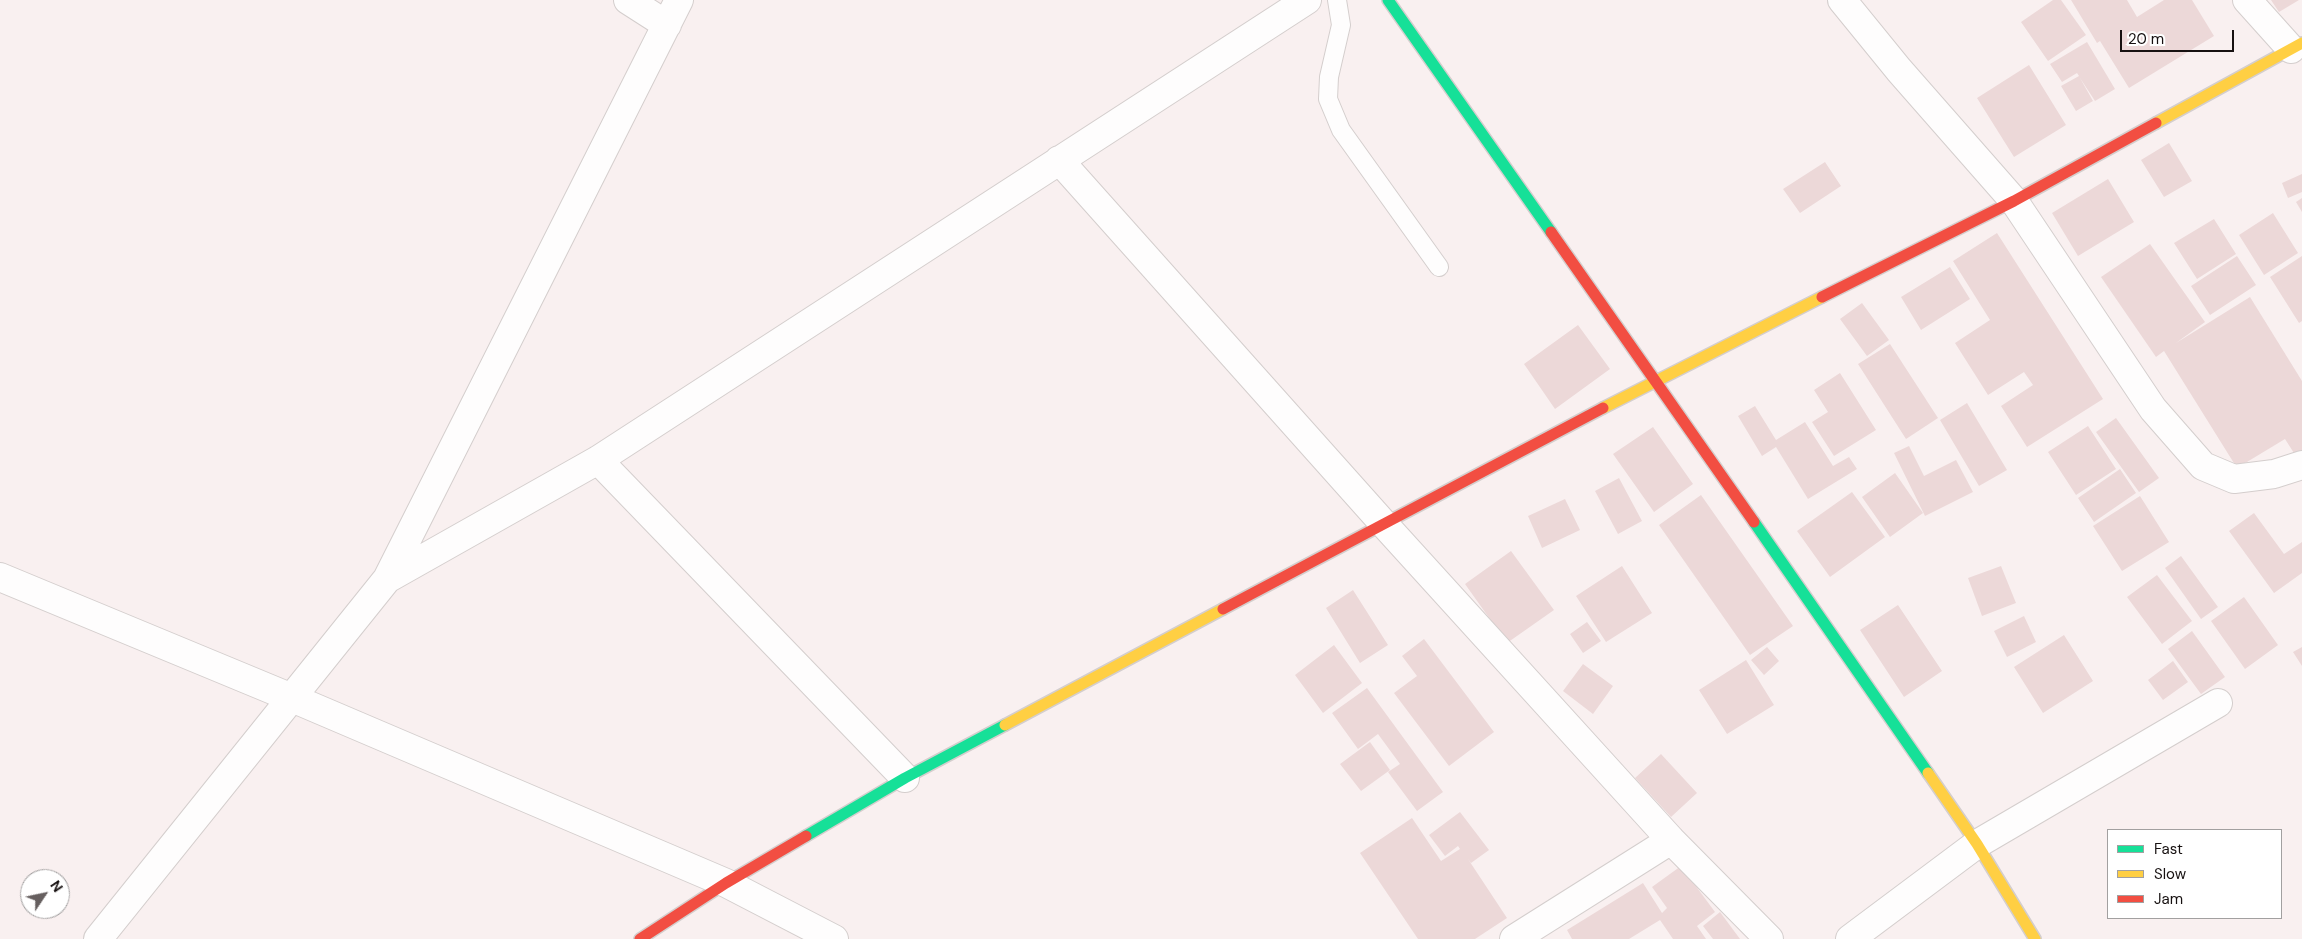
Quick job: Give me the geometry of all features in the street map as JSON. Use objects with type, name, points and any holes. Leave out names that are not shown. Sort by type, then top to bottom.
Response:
[{"type":"street","points":[[628,0],[667,25]]},
{"type":"street","points":[[98,939],[388,579],[679,0]]},
{"type":"street","points":[[388,579],[598,460],[1307,0]]},
{"type":"street","points":[[1388,0],[1656,380],[1977,844],[2034,939]]},
{"type":"street","points":[[1842,0],[1899,70],[2014,201],[2154,409],[2203,466],[2234,479],[2274,474],[2302,465]]},
{"type":"street","points":[[640,939],[726,884],[904,778],[1656,380],[2014,201],[2296,46],[2247,0]]},
{"type":"street","points":[[1059,160],[1384,524],[1672,840],[1769,939]]},
{"type":"street","points":[[598,460],[904,778]]},
{"type":"street","points":[[0,577],[292,698],[726,884],[834,939]]},
{"type":"street","points":[[1850,939],[1977,844],[2218,703]]},
{"type":"street","points":[[1514,939],[1672,840]]},
{"type":"lane","points":[[1337,0],[1341,25],[1329,77],[1328,99],[1341,130],[1439,267]]},
{"type":"building","points":[[2053,0],[2061,0],[2086,35],[2048,61],[2021,22]]},
{"type":"building","points":[[2071,0],[2127,0],[2137,17],[2164,0],[2192,0],[2214,36],[2129,88],[2100,41],[2097,43]]},
{"type":"building","points":[[2271,0],[2299,0],[2279,12]]},
{"type":"building","points":[[2087,42],[2115,89],[2095,101],[2080,78],[2093,101],[2076,111],[2061,86],[2079,76],[2077,73],[2062,82],[2050,64]]},
{"type":"building","points":[[2029,65],[2066,125],[2014,157],[1977,98]]},
{"type":"building","points":[[2169,143],[2192,181],[2164,197],[2141,160]]},
{"type":"building","points":[[1825,162],[1841,186],[1800,213],[1783,189]]},
{"type":"building","points":[[2302,174],[2302,192],[2288,198],[2282,183]]},
{"type":"building","points":[[2108,179],[2134,222],[2078,256],[2052,213]]},
{"type":"building","points":[[2302,198],[2302,212],[2296,202]]},
{"type":"building","points":[[2273,213],[2298,253],[2264,275],[2239,235]]},
{"type":"building","points":[[2214,219],[2236,254],[2197,279],[2174,243]]},
{"type":"building","points":[[1997,233],[2103,399],[2027,447],[2001,406],[2033,385],[2024,372],[1988,395],[1955,343],[1990,320],[1953,261]]},
{"type":"building","points":[[2150,244],[2205,322],[2176,343],[2250,297],[2302,381],[2302,459],[2299,461],[2285,439],[2237,468],[2164,351],[2156,357],[2101,277]]},
{"type":"building","points":[[2237,256],[2256,285],[2210,315],[2191,286]]},
{"type":"building","points":[[2302,256],[2302,321],[2299,323],[2270,277]]},
{"type":"building","points":[[1950,267],[1970,299],[1921,330],[1901,297]]},
{"type":"building","points":[[1862,303],[1889,340],[1867,356],[1840,319]]},
{"type":"building","points":[[1578,325],[1610,369],[1555,409],[1524,364]]},
{"type":"building","points":[[1890,344],[1938,418],[1906,439],[1858,364]]},
{"type":"building","points":[[1840,373],[1876,430],[1834,456],[1812,422],[1828,412],[1814,390]]},
{"type":"building","points":[[1967,403],[2007,470],[1979,486],[1940,420]]},
{"type":"building","points":[[1755,406],[1776,440],[1805,422],[1833,466],[1849,457],[1857,469],[1808,499],[1776,447],[1762,456],[1738,416]]},
{"type":"building","points":[[2116,418],[2159,478],[2139,492],[2096,432]]},
{"type":"building","points":[[2088,426],[2116,469],[2076,495],[2048,452]]},
{"type":"building","points":[[1653,427],[1693,484],[1654,512],[1613,454]]},
{"type":"building","points":[[1909,446],[1924,476],[1956,460],[1973,492],[1925,516],[1894,453]]},
{"type":"building","points":[[2120,469],[2136,493],[2094,522],[2078,498]]},
{"type":"building","points":[[1895,473],[1923,513],[1890,537],[1862,497]]},
{"type":"building","points":[[1619,478],[1642,521],[1618,534],[1595,491]]},
{"type":"building","points":[[1852,492],[1885,537],[1830,577],[1797,531]]},
{"type":"building","points":[[1701,495],[1793,626],[1750,655],[1659,525]]},
{"type":"building","points":[[2140,496],[2169,542],[2122,571],[2093,526]]},
{"type":"building","points":[[1565,499],[1580,530],[1542,548],[1528,516]]},
{"type":"building","points":[[2254,513],[2284,554],[2302,542],[2302,573],[2274,593],[2229,531]]},
{"type":"building","points":[[1511,551],[1554,610],[1507,643],[1465,584]]},
{"type":"building","points":[[2181,556],[2218,607],[2201,619],[2165,568]]},
{"type":"building","points":[[1622,566],[1652,613],[1606,642],[1576,596]]},
{"type":"building","points":[[2001,566],[2016,603],[1982,616],[1968,578]]},
{"type":"building","points":[[2157,575],[2192,621],[2162,644],[2127,597]]},
{"type":"building","points":[[1353,590],[1388,645],[1360,663],[1326,608]]},
{"type":"building","points":[[2244,597],[2278,645],[2245,669],[2211,621]]},
{"type":"building","points":[[1898,605],[1942,671],[1904,697],[1860,630]]},
{"type":"building","points":[[2024,616],[2036,642],[2007,657],[1994,631]]},
{"type":"building","points":[[1587,622],[1601,641],[1583,653],[1570,634]]},
{"type":"building","points":[[2192,631],[2225,677],[2201,694],[2168,649]]},
{"type":"building","points":[[2064,635],[2093,681],[2043,713],[2014,667]]},
{"type":"building","points":[[1424,639],[1494,732],[1449,766],[1394,693],[1417,676],[1402,656]]},
{"type":"building","points":[[1334,645],[1362,683],[1323,713],[1295,675]]},
{"type":"building","points":[[1767,647],[1779,661],[1764,675],[1751,660]]},
{"type":"building","points":[[2302,647],[2302,666],[2293,652]]},
{"type":"building","points":[[1746,660],[1774,705],[1727,734],[1699,690]]},
{"type":"building","points":[[2173,661],[2188,682],[2163,700],[2148,680]]},
{"type":"building","points":[[1583,664],[1613,686],[1593,714],[1563,691]]},
{"type":"building","points":[[1367,688],[1443,792],[1417,811],[1388,772],[1400,764],[1378,734],[1358,749],[1332,713]]},
{"type":"building","points":[[1370,742],[1390,770],[1361,791],[1340,764]]},
{"type":"building","points":[[1661,754],[1697,793],[1671,817],[1635,778]]},
{"type":"building","points":[[1460,812],[1489,850],[1471,863],[1468,859],[1507,918],[1475,939],[1418,939],[1360,853],[1412,818],[1441,861],[1460,849],[1458,846],[1445,856],[1429,835]]},
{"type":"building","points":[[1681,866],[1715,912],[1697,926],[1706,939],[1673,939],[1660,920],[1629,939],[1572,939],[1567,930],[1643,883],[1662,913],[1667,908],[1652,887]]},
{"type":"building","points":[[1720,912],[1740,939],[1713,939],[1703,926]]},
{"type":"traffic: fast","points":[[1388,0],[1551,232]]},
{"type":"traffic: fast","points":[[1754,522],[1928,773]]},
{"type":"traffic: fast","points":[[806,836],[905,778],[1005,725]]},
{"type":"traffic: slow","points":[[2156,123],[2302,43]]},
{"type":"traffic: slow","points":[[1603,408],[1822,297]]},
{"type":"traffic: slow","points":[[1005,725],[1223,609]]},
{"type":"traffic: slow","points":[[1928,773],[1977,844],[2035,939]]},
{"type":"traffic: jam","points":[[1822,297],[2014,201],[2156,123]]},
{"type":"traffic: jam","points":[[1551,232],[1754,522]]},
{"type":"traffic: jam","points":[[1223,609],[1603,408]]},
{"type":"traffic: jam","points":[[640,939],[726,883],[806,836]]}]
